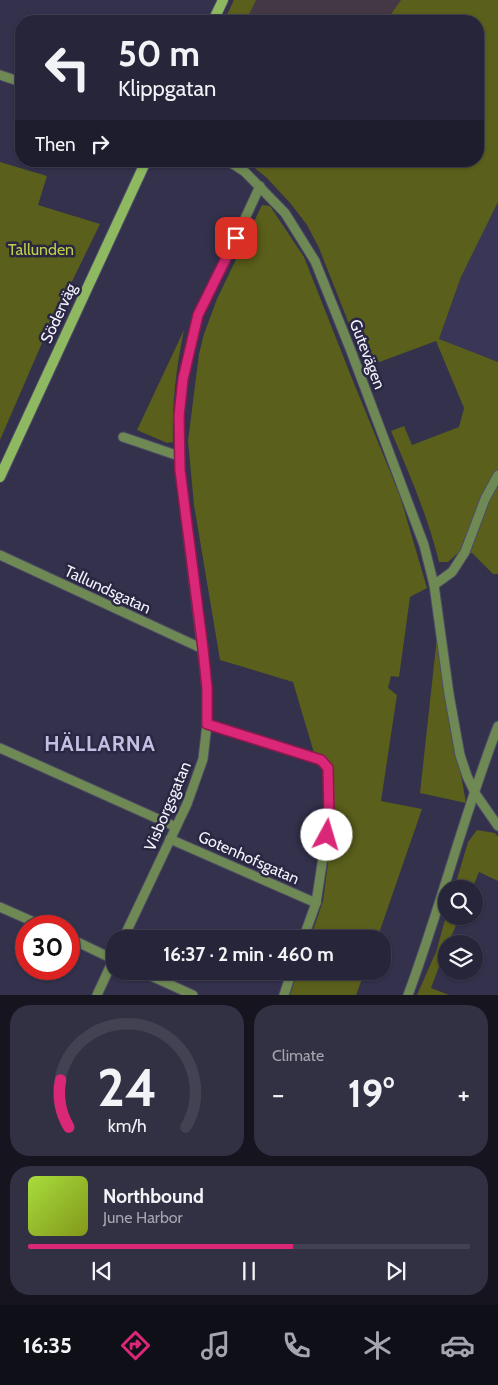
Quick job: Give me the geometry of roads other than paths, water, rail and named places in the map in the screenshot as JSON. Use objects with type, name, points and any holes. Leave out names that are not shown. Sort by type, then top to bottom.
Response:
[{"type":"main road","points":[[215,15],[222,0]]},
{"type":"main road","name":"Söderväg","points":[[0,477],[143,167]]},
{"type":"street","points":[[0,75],[15,80]]},
{"type":"street","name":"Gutevägen","points":[[237,167],[260,186],[285,213],[315,261],[407,497],[424,545],[434,585],[449,694],[460,755],[475,793]]},
{"type":"street","name":"Visborgsgatan","points":[[127,930],[176,827],[203,759],[207,724],[207,688],[179,456],[179,416],[183,379],[198,315],[260,186]]},
{"type":"street","points":[[124,437],[179,456]]},
{"type":"street","points":[[434,585],[452,572],[465,552],[485,498],[498,475]]},
{"type":"street","name":"Tallundsgatan","points":[[0,555],[203,649]]},
{"type":"street","points":[[207,724],[321,760],[328,768],[329,818],[316,903],[307,930]]},
{"type":"street","points":[[408,995],[426,947],[498,726]]},
{"type":"street","points":[[0,748],[176,827]]},
{"type":"street","points":[[475,793],[498,826]]},
{"type":"street","name":"Gotenhofsgatan","points":[[170,839],[316,903]]},
{"type":"street","points":[[0,907],[18,915]]},
{"type":"street","points":[[80,943],[106,954]]},
{"type":"street","points":[[97,995],[106,975]]},
{"type":"street","points":[[160,980],[193,995]]},
{"type":"street","points":[[284,995],[289,980]]},
{"type":"district","name":"HÄLLARNA","points":[[100,744]]},
{"type":"park label","name":"Tallunden","points":[[41,249]]}]
